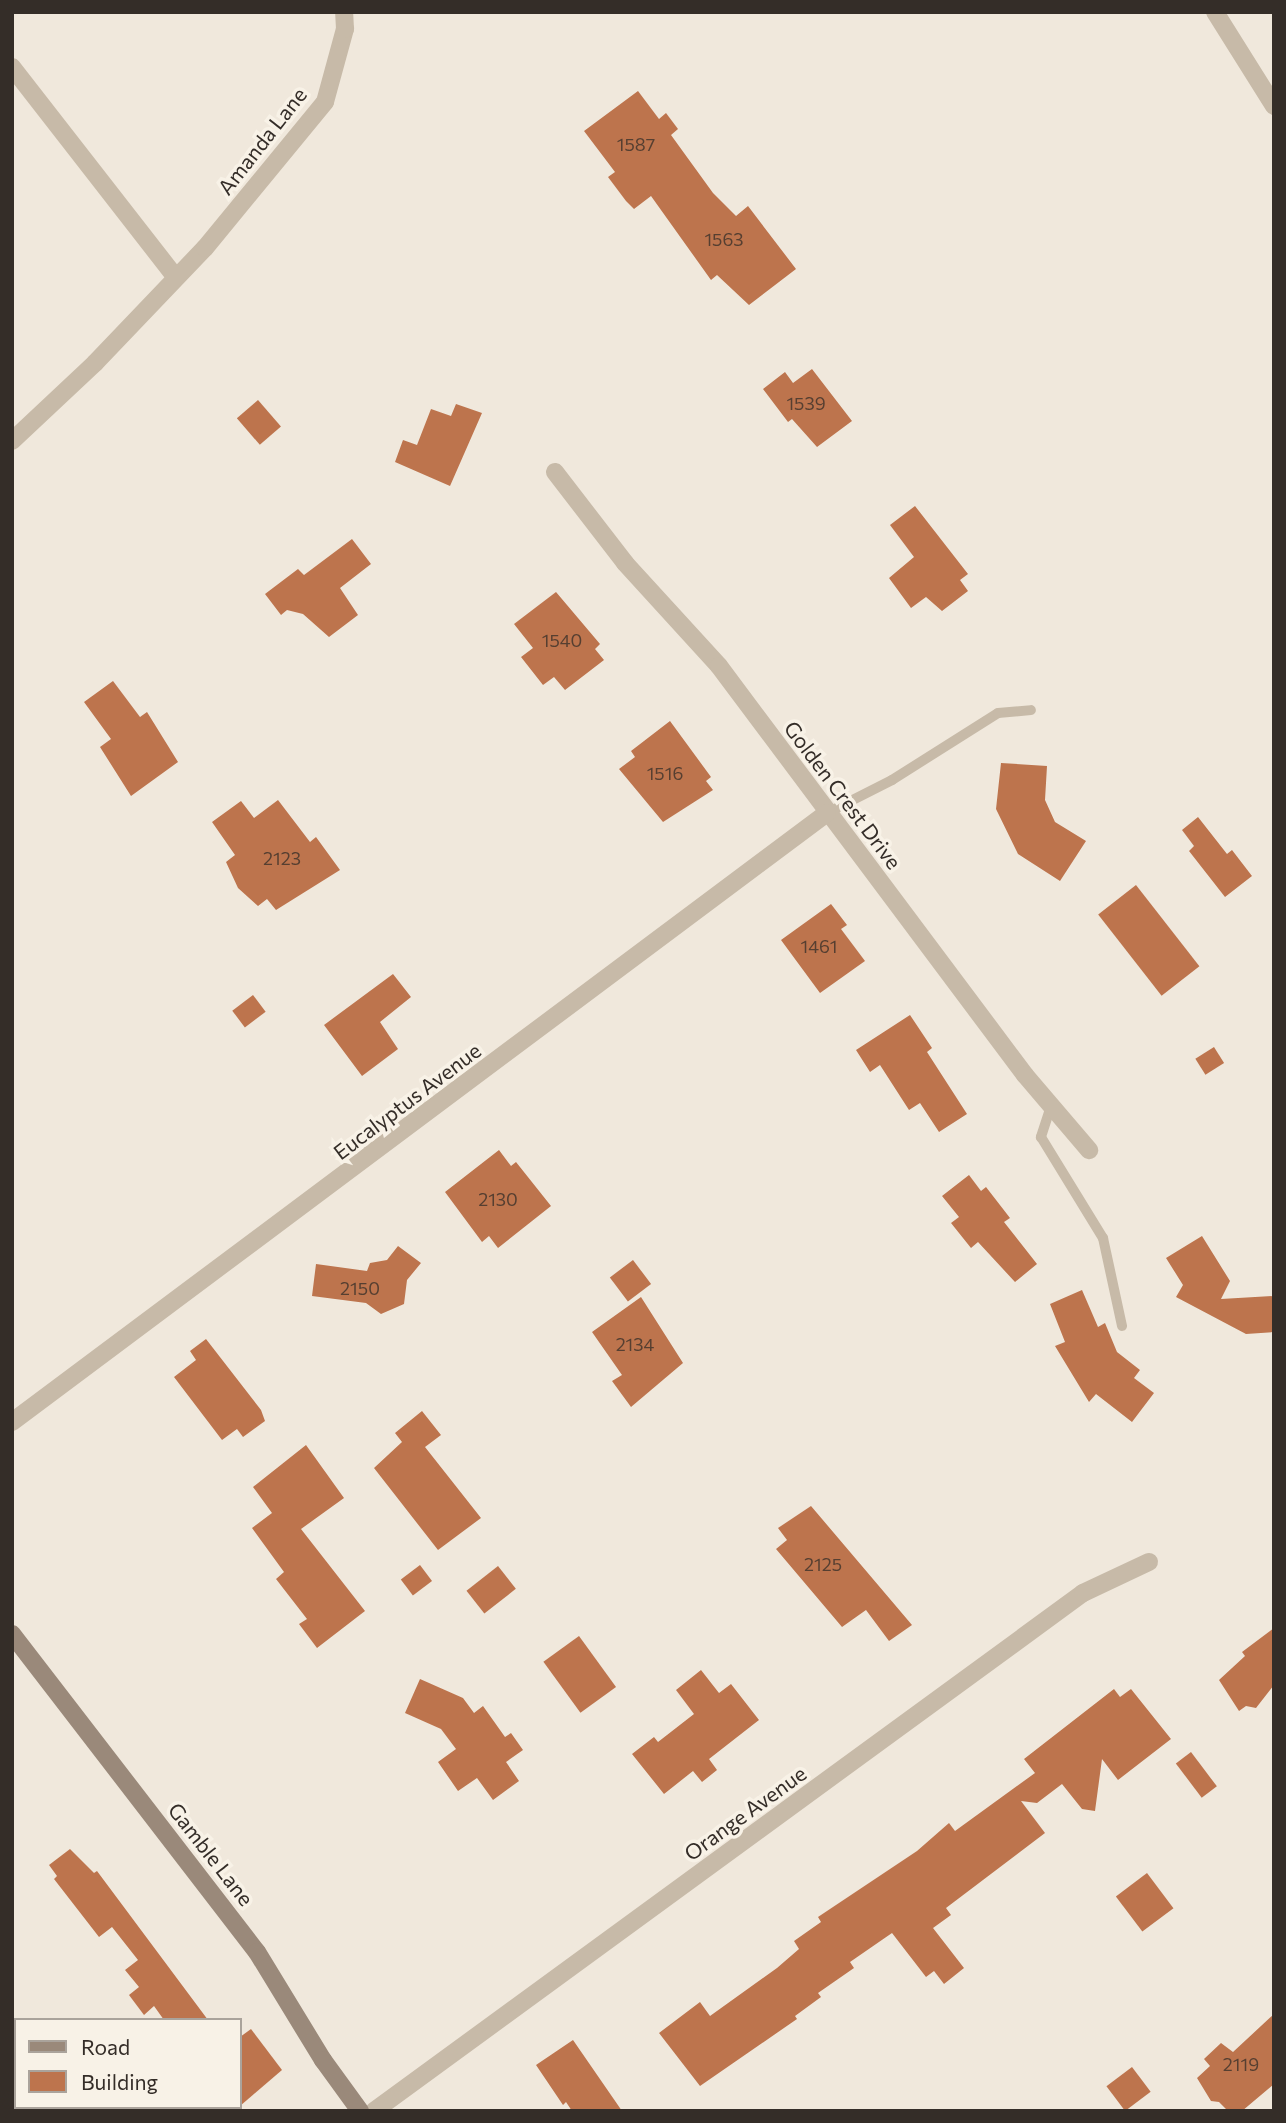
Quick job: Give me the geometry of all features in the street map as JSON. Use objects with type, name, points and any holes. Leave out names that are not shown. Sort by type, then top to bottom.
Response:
[{"type":"street","name":"Amanda Lane","points":[[12,441],[176,278],[325,102],[345,29],[344,12]]},
{"type":"street","points":[[1215,12],[1274,106]]},
{"type":"street","points":[[12,67],[176,278]]},
{"type":"street","name":"Golden Crest Drive","points":[[555,472],[625,563],[719,666],[827,813],[1051,1105],[1089,1150]]},
{"type":"street","name":"Eucalyptus Avenue","points":[[12,1422],[827,813]]},
{"type":"street","name":"Orange Avenue","points":[[374,2111],[1083,1593],[1149,1562]]},
{"type":"street","name":"Gamble Lane","points":[[12,1634],[257,1952],[323,2060],[360,2111]]},
{"type":"lane","points":[[827,813],[892,780],[998,712],[1031,710]]},
{"type":"lane","points":[[1051,1105],[1041,1137],[1103,1238],[1122,1326]]},
{"type":"building","points":[[638,91],[659,119],[666,113],[678,129],[671,135],[713,193],[736,216],[748,206],[796,269],[749,305],[717,275],[711,280],[651,196],[634,209],[626,201],[608,177],[615,172],[584,131]]},
{"type":"building","points":[[812,369],[852,421],[817,447],[792,419],[788,422],[763,389],[785,372],[793,383]]},
{"type":"building","points":[[258,400],[281,426],[260,445],[237,418]]},
{"type":"building","points":[[456,404],[482,413],[450,486],[395,462],[403,440],[417,445],[431,409],[451,416]]},
{"type":"building","points":[[915,506],[968,574],[960,580],[968,591],[942,611],[926,597],[911,608],[889,578],[914,557],[890,525]]},
{"type":"building","points":[[352,539],[371,564],[340,588],[358,615],[329,637],[303,614],[287,610],[281,615],[265,594],[298,569],[304,575]]},
{"type":"building","points":[[556,592],[600,644],[595,649],[604,660],[565,690],[554,677],[543,685],[521,657],[533,648],[514,624]]},
{"type":"building","points":[[113,681],[140,717],[147,712],[178,762],[131,796],[100,747],[111,739],[84,702]]},
{"type":"building","points":[[670,721],[711,777],[706,781],[713,790],[663,822],[619,769],[635,757],[631,751]]},
{"type":"building","points":[[1001,763],[1047,766],[1045,800],[1055,822],[1086,841],[1060,881],[1018,854],[996,809]]},
{"type":"building","points":[[278,800],[310,842],[316,837],[340,870],[276,910],[267,899],[258,906],[238,888],[226,862],[235,855],[212,822],[241,801],[254,818]]},
{"type":"building","points":[[1198,817],[1227,854],[1232,850],[1252,876],[1225,897],[1189,851],[1194,846],[1182,830]]},
{"type":"building","points":[[1136,885],[1199,966],[1162,996],[1098,915]]},
{"type":"building","points":[[831,904],[847,925],[841,929],[865,961],[820,993],[781,940]]},
{"type":"building","points":[[393,974],[411,997],[380,1022],[398,1049],[362,1076],[324,1025]]},
{"type":"building","points":[[253,995],[266,1012],[245,1027],[232,1011]]},
{"type":"building","points":[[910,1015],[932,1048],[927,1052],[967,1114],[939,1132],[920,1103],[909,1110],[880,1065],[870,1072],[856,1050]]},
{"type":"building","points":[[1214,1047],[1224,1063],[1205,1075],[1195,1059]]},
{"type":"building","points":[[499,1150],[511,1166],[516,1162],[551,1206],[498,1248],[489,1236],[482,1242],[445,1192]]},
{"type":"building","points":[[969,1175],[981,1191],[986,1187],[1010,1218],[1004,1222],[1037,1264],[1015,1282],[978,1242],[971,1248],[951,1223],[959,1217],[942,1196]]},
{"type":"building","points":[[1202,1236],[1230,1281],[1221,1299],[1274,1296],[1274,1332],[1246,1334],[1176,1297],[1183,1285],[1166,1258]]},
{"type":"building","points":[[398,1246],[421,1263],[407,1280],[404,1304],[381,1314],[366,1303],[312,1296],[316,1264],[367,1271],[370,1263],[387,1260]]},
{"type":"building","points":[[633,1260],[651,1284],[628,1301],[610,1277]]},
{"type":"building","points":[[1082,1290],[1098,1327],[1105,1323],[1117,1352],[1140,1370],[1134,1378],[1154,1393],[1132,1422],[1096,1394],[1089,1402],[1055,1346],[1065,1342],[1050,1304]]},
{"type":"building","points":[[641,1297],[683,1363],[631,1407],[612,1381],[622,1375],[592,1332]]},
{"type":"building","points":[[206,1339],[261,1410],[265,1421],[243,1437],[237,1429],[222,1440],[174,1377],[196,1360],[190,1351]]},
{"type":"building","points":[[422,1411],[441,1435],[425,1447],[481,1518],[438,1550],[374,1468],[402,1442],[395,1433]]},
{"type":"building","points":[[306,1445],[344,1498],[301,1529],[365,1611],[317,1648],[299,1624],[307,1619],[276,1579],[284,1572],[252,1528],[272,1513],[253,1487]]},
{"type":"building","points":[[811,1506],[912,1625],[889,1641],[866,1610],[842,1627],[776,1549],[787,1540],[778,1528]]},
{"type":"building","points":[[420,1565],[432,1581],[413,1595],[401,1579]]},
{"type":"building","points":[[498,1566],[516,1589],[484,1613],[466,1591]]},
{"type":"building","points":[[1274,1628],[1274,1685],[1256,1708],[1246,1706],[1239,1711],[1219,1680],[1245,1656],[1242,1652]]},
{"type":"building","points":[[579,1636],[616,1687],[580,1713],[543,1662]]},
{"type":"building","points":[[701,1670],[719,1693],[731,1684],[759,1720],[709,1759],[717,1770],[702,1782],[693,1771],[664,1794],[632,1754],[654,1737],[658,1742],[694,1714],[676,1690]]},
{"type":"building","points":[[420,1679],[463,1698],[474,1713],[483,1706],[505,1737],[511,1733],[523,1750],[506,1762],[519,1781],[493,1800],[477,1778],[458,1791],[438,1762],[456,1749],[441,1729],[405,1713]]},
{"type":"building","points":[[1114,1689],[1120,1697],[1131,1689],[1171,1739],[1118,1780],[1102,1759],[1095,1811],[1082,1809],[1062,1784],[1037,1803],[1021,1801],[1045,1833],[946,1908],[951,1915],[933,1928],[964,1968],[944,1984],[934,1971],[926,1977],[892,1933],[850,1962],[854,1968],[818,1993],[821,1997],[795,2016],[797,2019],[700,2086],[659,2033],[700,2002],[710,2016],[799,1949],[794,1941],[821,1922],[818,1917],[917,1851],[949,1823],[955,1831],[1035,1773],[1024,1759]]},
{"type":"building","points":[[1191,1752],[1217,1786],[1202,1798],[1176,1763]]},
{"type":"building","points":[[70,1849],[94,1873],[97,1871],[207,2018],[163,2018],[154,2006],[144,2015],[129,1995],[139,1987],[125,1970],[138,1960],[112,1927],[99,1937],[54,1879],[57,1876],[49,1865]]},
{"type":"building","points":[[1147,1873],[1173,1908],[1142,1932],[1116,1896]]},
{"type":"building","points":[[1274,2014],[1274,2084],[1242,2111],[1228,2111],[1219,2102],[1211,2101],[1197,2078],[1210,2066],[1204,2059],[1221,2043],[1233,2052]]},
{"type":"building","points":[[251,2029],[282,2070],[242,2104],[242,2036]]},
{"type":"building","points":[[573,2040],[622,2111],[572,2111],[566,2102],[563,2105],[536,2065]]},
{"type":"building","points":[[1132,2067],[1151,2092],[1125,2111],[1106,2086]]}]
